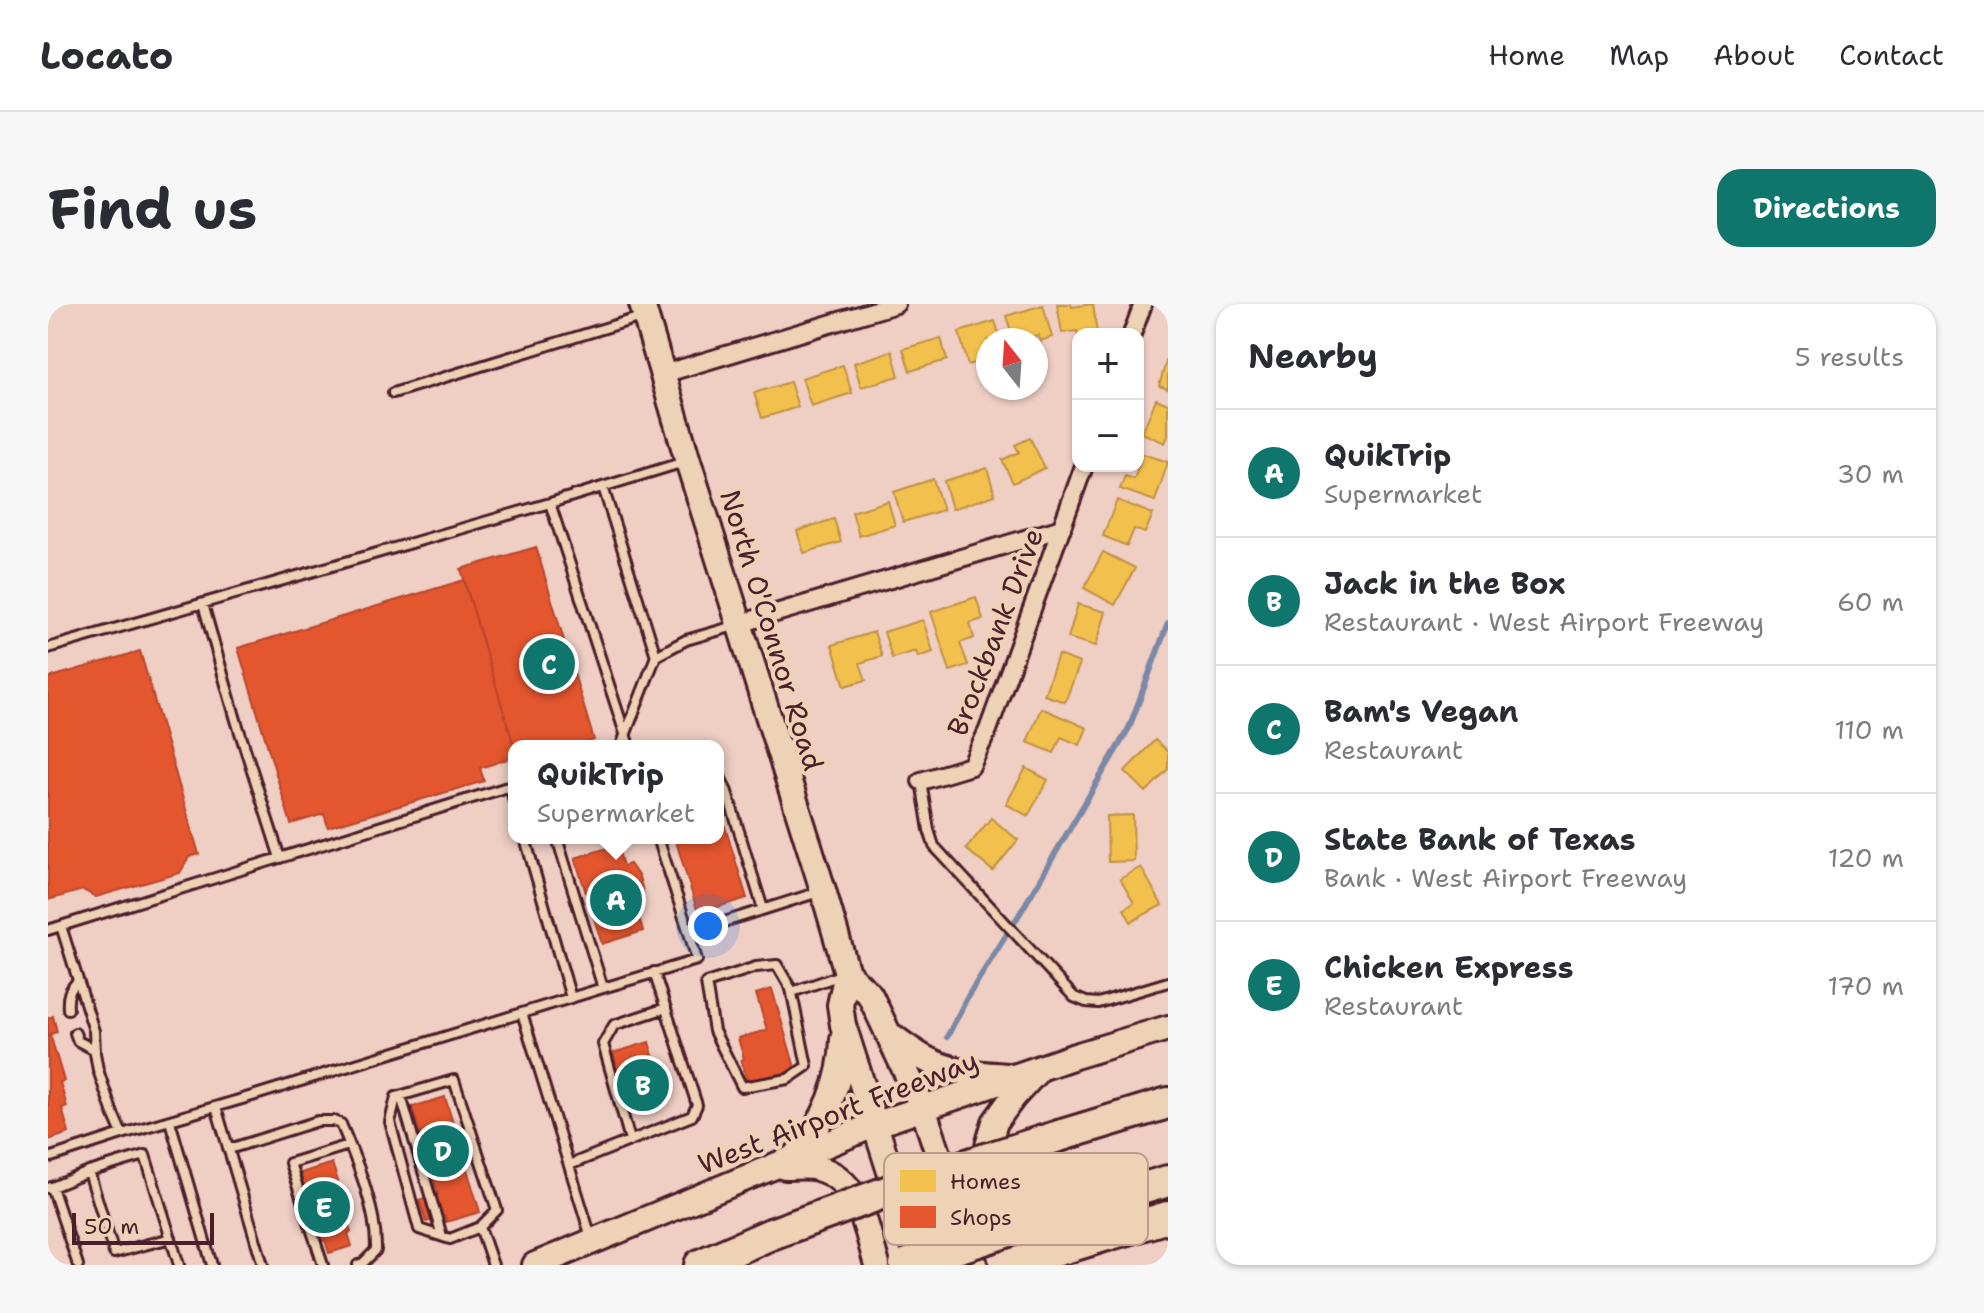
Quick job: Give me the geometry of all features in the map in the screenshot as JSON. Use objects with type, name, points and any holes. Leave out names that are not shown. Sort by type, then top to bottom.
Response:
[{"type":"highway","points":[[1005,1153],[1168,1103]]},
{"type":"highway","points":[[1148,1187],[1168,1181]]},
{"type":"highway","points":[[700,1265],[771,1234],[884,1193]]},
{"type":"highway","points":[[1148,1223],[1168,1217]]},
{"type":"highway","points":[[905,1265],[966,1245]]},
{"type":"highway","points":[[1010,1265],[1075,1245]]},
{"type":"main road","name":"North O'Connor Road","points":[[644,310],[847,973],[840,1005],[843,1025],[884,1155]]},
{"type":"main road","name":"North O'Connor Road","points":[[847,973],[870,995],[923,1108],[938,1153]]},
{"type":"main road","points":[[783,1162],[812,1136],[828,1110],[838,1083],[843,1054],[843,1025]]},
{"type":"main road","name":"West Airport Freeway","points":[[535,1265],[874,1125],[1039,1068],[1168,1028]]},
{"type":"main road","points":[[889,1034],[916,1054],[937,1064],[968,1072],[1013,1077]]},
{"type":"main road","points":[[989,1153],[988,1146],[995,1122],[1039,1068]]},
{"type":"main road","points":[[783,1162],[835,1174],[848,1185],[861,1212],[877,1265]]},
{"type":"main road","name":"North O'Connor Road","points":[[913,1245],[920,1265]]},
{"type":"main road","name":"North O'Connor Road","points":[[968,1245],[975,1265]]},
{"type":"main road","points":[[1014,1245],[1020,1265]]},
{"type":"street","points":[[663,374],[896,304]]},
{"type":"street","points":[[1134,328],[1143,304]]},
{"type":"street","name":"Brockbank Drive","points":[[921,781],[971,766],[988,730],[1082,472]]},
{"type":"street","points":[[739,624],[1062,528]]},
{"type":"lane","points":[[393,393],[644,310]]},
{"type":"lane","points":[[48,648],[688,461]]},
{"type":"lane","points":[[603,487],[656,656],[627,740]]},
{"type":"lane","points":[[550,503],[627,740]]},
{"type":"lane","points":[[203,604],[280,858]]},
{"type":"lane","points":[[656,656],[686,640],[739,624]]},
{"type":"lane","points":[[921,781],[934,846],[1074,997],[1098,1003],[1168,982]]},
{"type":"lane","points":[[724,785],[763,909]]},
{"type":"lane","points":[[48,930],[508,786]]},
{"type":"lane","points":[[527,844],[571,998]]},
{"type":"lane","points":[[559,844],[603,988]]},
{"type":"lane","points":[[48,1158],[697,960],[660,844]]},
{"type":"lane","points":[[689,933],[823,890]]},
{"type":"lane","points":[[61,926],[94,1031],[103,1084],[122,1134]]},
{"type":"lane","points":[[777,965],[792,992],[807,1066],[788,1079],[742,1087],[714,1031],[706,983],[756,967],[777,965]]},
{"type":"lane","points":[[569,1165],[692,1116],[697,1105],[654,972]]},
{"type":"lane","points":[[792,992],[847,973]]},
{"type":"lane","points":[[68,1009],[67,995],[78,981]]},
{"type":"lane","points":[[630,1140],[603,1044],[614,1025],[666,1008]]},
{"type":"lane","points":[[522,1013],[593,1241]]},
{"type":"lane","points":[[75,1033],[78,1041],[95,1050]]},
{"type":"lane","points":[[454,1080],[497,1210],[480,1227],[450,1239],[419,1229],[390,1122],[396,1097],[454,1080]]},
{"type":"lane","points":[[401,1096],[442,1236]]},
{"type":"lane","points":[[216,1107],[263,1265]]},
{"type":"lane","points":[[170,1121],[212,1265]]},
{"type":"lane","points":[[229,1149],[318,1121],[341,1124],[360,1170],[376,1235],[376,1250],[358,1265]]},
{"type":"lane","points":[[323,1265],[290,1163],[349,1145]]},
{"type":"lane","points":[[78,1265],[50,1188],[145,1155],[179,1265]]},
{"type":"lane","points":[[89,1172],[114,1253],[114,1265]]},
{"type":"lane","points":[[480,1227],[493,1265]]},
{"type":"lane","points":[[114,1253],[171,1238]]},
{"type":"building: Homes","points":[[1057,304],[1071,304],[1072,307],[1093,304],[1096,328],[1072,328],[1072,332],[1062,333]]},
{"type":"building: Homes","points":[[1043,305],[1052,337],[1048,338],[1048,328],[1010,328],[1006,316]]},
{"type":"building: Homes","points":[[995,321],[997,328],[976,328],[976,363],[968,365],[959,332]]},
{"type":"building: Homes","points":[[941,338],[947,360],[910,371],[903,349]]},
{"type":"building: Homes","points":[[892,351],[899,376],[861,387],[854,363]]},
{"type":"building: Homes","points":[[1168,355],[1168,389],[1159,386]]},
{"type":"building: Homes","points":[[843,365],[852,393],[811,406],[802,378]]},
{"type":"building: Homes","points":[[790,382],[798,407],[762,418],[754,393]]},
{"type":"building: Homes","points":[[1156,399],[1168,404],[1168,436],[1165,443],[1144,434]]},
{"type":"building: Homes","points":[[1030,438],[1045,468],[1013,483],[1002,460],[1019,452],[1015,445]]},
{"type":"building: Homes","points":[[1144,454],[1168,462],[1155,501],[1120,489],[1125,476],[1134,479],[1137,472],[1144,472]]},
{"type":"building: Homes","points":[[987,468],[995,495],[952,509],[944,481]]},
{"type":"building: Homes","points":[[933,479],[943,510],[903,522],[894,492]]},
{"type":"building: Homes","points":[[1117,500],[1153,514],[1145,533],[1134,529],[1127,546],[1103,536]]},
{"type":"building: Homes","points":[[888,501],[895,525],[859,536],[852,512]]},
{"type":"building: Homes","points":[[834,519],[841,542],[804,553],[797,531]]},
{"type":"building: Homes","points":[[1103,552],[1135,568],[1115,605],[1084,588]]},
{"type":"building: Homes","points":[[976,597],[983,619],[970,623],[974,638],[960,643],[968,665],[950,671],[931,612]]},
{"type":"building: Homes","points":[[1078,604],[1106,612],[1096,646],[1068,638]]},
{"type":"building: Homes","points":[[923,620],[933,652],[918,657],[916,651],[892,658],[884,632]]},
{"type":"building: Homes","points":[[874,632],[882,656],[860,663],[866,680],[845,686],[832,645]]},
{"type":"building: Homes","points":[[1058,655],[1080,663],[1065,702],[1044,695]]},
{"type":"building: Homes","points":[[1041,708],[1087,728],[1080,745],[1061,737],[1054,753],[1027,742]]},
{"type":"building: Homes","points":[[1155,740],[1168,752],[1168,769],[1146,792],[1125,771]]},
{"type":"building: Homes","points":[[1026,768],[1048,780],[1028,816],[1006,804]]},
{"type":"building: Homes","points":[[1133,815],[1134,861],[1108,862],[1107,816]]},
{"type":"building: Homes","points":[[991,818],[1018,840],[993,871],[966,849]]},
{"type":"building: Homes","points":[[1141,867],[1162,905],[1131,922],[1124,909],[1134,903],[1120,879]]},
{"type":"building: Shops","points":[[536,547],[594,740],[512,740],[461,569]]},
{"type":"building: Shops","points":[[464,580],[512,740],[508,740],[508,759],[480,768],[484,781],[328,827],[324,814],[291,824],[238,648]]},
{"type":"building: Shops","points":[[140,651],[199,854],[189,857],[180,873],[96,897],[83,890],[48,900],[48,678]]},
{"type":"building: Shops","points":[[724,823],[747,898],[698,913],[677,844],[724,844]]},
{"type":"building: Shops","points":[[617,845],[623,866],[630,864],[639,877],[643,908],[637,910],[643,931],[602,944],[575,858]]},
{"type":"building: Shops","points":[[772,989],[796,1071],[748,1085],[738,1038],[767,1030],[756,994]]},
{"type":"building: Shops","points":[[53,1016],[57,1032],[50,1034],[64,1081],[60,1082],[67,1107],[62,1108],[69,1133],[48,1140],[48,1018]]},
{"type":"building: Shops","points":[[649,1042],[665,1096],[647,1101],[648,1106],[623,1114],[618,1098],[627,1096],[620,1072],[611,1075],[608,1066],[616,1063],[613,1053]]},
{"type":"building: Shops","points":[[445,1097],[480,1212],[446,1222],[445,1216],[426,1222],[419,1200],[438,1194],[412,1107]]},
{"type":"building: Shops","points":[[332,1163],[349,1215],[346,1216],[352,1246],[329,1253],[325,1240],[320,1242],[315,1227],[309,1229],[299,1199],[305,1197],[298,1174]]},
{"type":"waterway","points":[[947,1037],[968,996],[1129,728],[1168,623]]},
{"type":"place","name":"Bam's Vegan","points":[[549,664]]},
{"type":"place","name":"QuikTrip","points":[[616,900]]},
{"type":"place","name":"Jack in the Box","points":[[643,1085]]},
{"type":"place","name":"State Bank of Texas","points":[[443,1151]]},
{"type":"place","name":"Chicken Express","points":[[324,1207]]}]
